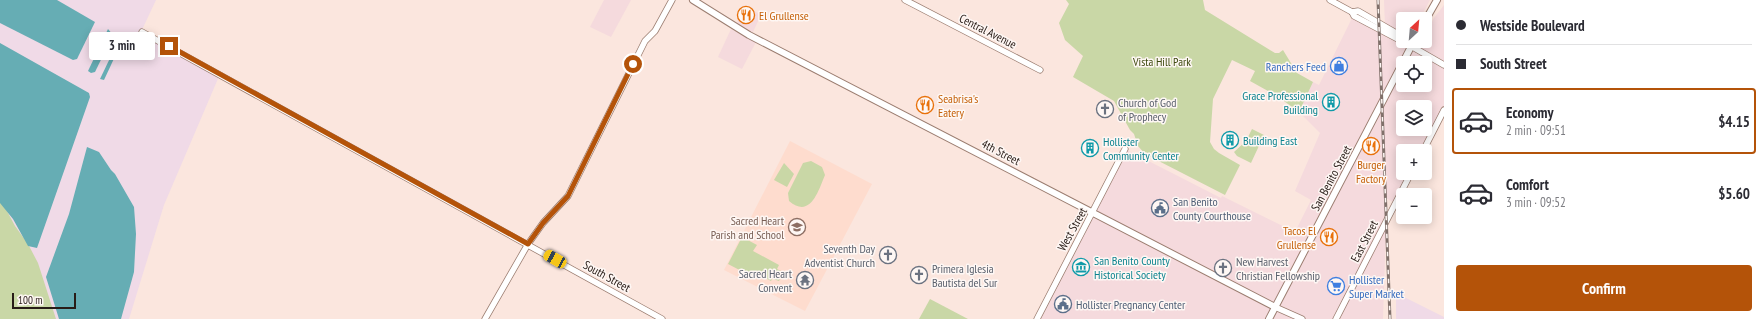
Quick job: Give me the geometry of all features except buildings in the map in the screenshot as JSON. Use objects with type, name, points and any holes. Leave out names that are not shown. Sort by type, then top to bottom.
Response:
[{"type":"main road","name":"4th Street","points":[[693,0],[749,34],[1275,307]]},
{"type":"main road","points":[[1430,12],[1437,0]]},
{"type":"main road","name":"San Benito Street","points":[[1269,319],[1293,275],[1408,48]]},
{"type":"street","points":[[485,319],[528,244],[543,223],[568,196],[645,41],[655,31],[672,0]]},
{"type":"street","name":"Central Avenue","points":[[905,0],[1040,70]]},
{"type":"street","points":[[1330,0],[1352,12],[1354,16],[1396,36]]},
{"type":"street","points":[[1352,12],[1358,12],[1396,33]]},
{"type":"street","name":"South Street","points":[[142,32],[662,319]]},
{"type":"street","points":[[1418,48],[1444,65]]},
{"type":"street","points":[[1427,144],[1444,110]]},
{"type":"street","name":"West Street","points":[[1037,319],[1075,245],[1094,213],[1125,150]]},
{"type":"street","name":"East Street","points":[[1336,319],[1407,180]]},
{"type":"street","name":"4th Street","points":[[1275,307],[1302,319]]},
{"type":"shaded area","points":[[0,0],[156,0],[141,32],[220,74],[164,205],[129,319],[50,319],[0,213]]},
{"type":"shaded area","points":[[604,0],[631,0],[611,37],[590,27]]},
{"type":"shaded area","points":[[1384,0],[1430,0],[1424,12],[1396,12],[1396,33],[1385,27]]},
{"type":"shaded area","points":[[744,5],[761,15],[753,32],[737,25]]},
{"type":"shaded area","points":[[1444,5],[1444,109],[1432,131],[1432,100],[1396,100],[1396,136],[1429,136],[1425,144],[1396,144],[1396,180],[1405,180],[1401,188],[1396,188],[1396,198],[1394,202],[1387,199],[1383,319],[1037,319],[1125,149],[1221,198],[1222,196],[1295,232],[1311,200],[1295,191],[1320,133],[1299,112],[1313,82],[1319,85],[1353,16],[1396,41],[1396,48],[1409,48],[1416,52],[1418,48],[1432,48],[1432,22]]},
{"type":"shaded area","points":[[731,29],[756,42],[742,69],[718,57]]},
{"type":"shaded area","name":"Sacred Heart Parish and School","points":[[790,141],[872,184],[805,311],[724,270]]},
{"type":"shaded area","points":[[1396,293],[1444,317],[1444,319],[1396,319]]},
{"type":"green space","name":"Vista Hill Park","points":[[1066,0],[1203,0],[1205,10],[1275,53],[1279,53],[1283,50],[1297,73],[1313,82],[1299,112],[1277,96],[1250,81],[1255,71],[1232,60],[1213,99],[1210,142],[1214,149],[1219,153],[1240,165],[1225,195],[1145,154],[1138,146],[1134,134],[1130,130],[1114,101],[1073,77],[1083,56],[1065,40],[1059,23],[1069,4]]},
{"type":"green space","points":[[1252,129],[1264,135],[1251,163],[1237,156],[1234,152],[1246,141]]},
{"type":"green space","points":[[811,161],[822,167],[825,175],[812,201],[808,205],[802,207],[796,206],[789,201],[788,193],[803,163]]},
{"type":"green space","points":[[784,163],[794,174],[787,187],[774,180]]},
{"type":"green space","points":[[0,198],[38,263],[56,319],[0,319]]},
{"type":"green space","points":[[742,237],[757,245],[753,251],[779,265],[777,269],[783,272],[779,281],[773,279],[776,272],[771,281],[754,272],[751,276],[728,264]]},
{"type":"green space","points":[[930,299],[968,319],[919,319]]},
{"type":"water","points":[[0,0],[57,0],[95,22],[77,59],[73,60],[0,23]]},
{"type":"water","points":[[108,29],[113,35],[95,72],[91,73],[88,71]]},
{"type":"water","points":[[122,33],[125,35],[104,80],[100,79]]},
{"type":"water","points":[[0,43],[89,93],[90,97],[37,248],[28,246],[13,219],[0,203]]},
{"type":"water","points":[[87,147],[99,152],[115,174],[134,207],[136,234],[134,272],[121,319],[59,319],[46,277],[69,214]]},
{"type":"railway","points":[[1378,0],[1390,319]]},
{"type":"place","name":"El Grullense","points":[[746,15]]},
{"type":"place","name":"Ranchers Feed","points":[[1339,66]]},
{"type":"place","name":"Grace Professional Building","points":[[1331,102]]},
{"type":"place","name":"Seabrisa's Eatery","points":[[925,105]]},
{"type":"place","name":"Church of God of Prophecy","points":[[1105,109]]},
{"type":"place","name":"Building East","points":[[1230,140]]},
{"type":"place","name":"Burger Factory","points":[[1371,146]]},
{"type":"place","name":"Hollister Community Center","points":[[1090,148]]},
{"type":"place","name":"San Benito County Courthouse","points":[[1160,208]]},
{"type":"place","name":"Sacred Heart Parish and School","points":[[797,227]]},
{"type":"place","name":"Tacos El Grullense","points":[[1329,237]]},
{"type":"place","name":"Seventh Day Adventist Church","points":[[888,255]]},
{"type":"place","name":"San Benito County Historical Society","points":[[1081,267]]},
{"type":"place","name":"New Harvest Christian Fellowship","points":[[1223,268]]},
{"type":"place","name":"Primera Iglesia Bautista del Sur","points":[[919,275]]},
{"type":"place","name":"Sacred Heart Convent","points":[[805,280]]},
{"type":"place","name":"Hollister Super Market","points":[[1336,286]]},
{"type":"place","name":"Hollister Pregnancy Center","points":[[1063,304]]},
{"type":"route","points":[[169,46],[528,244],[543,223],[568,196],[633,64]]}]
